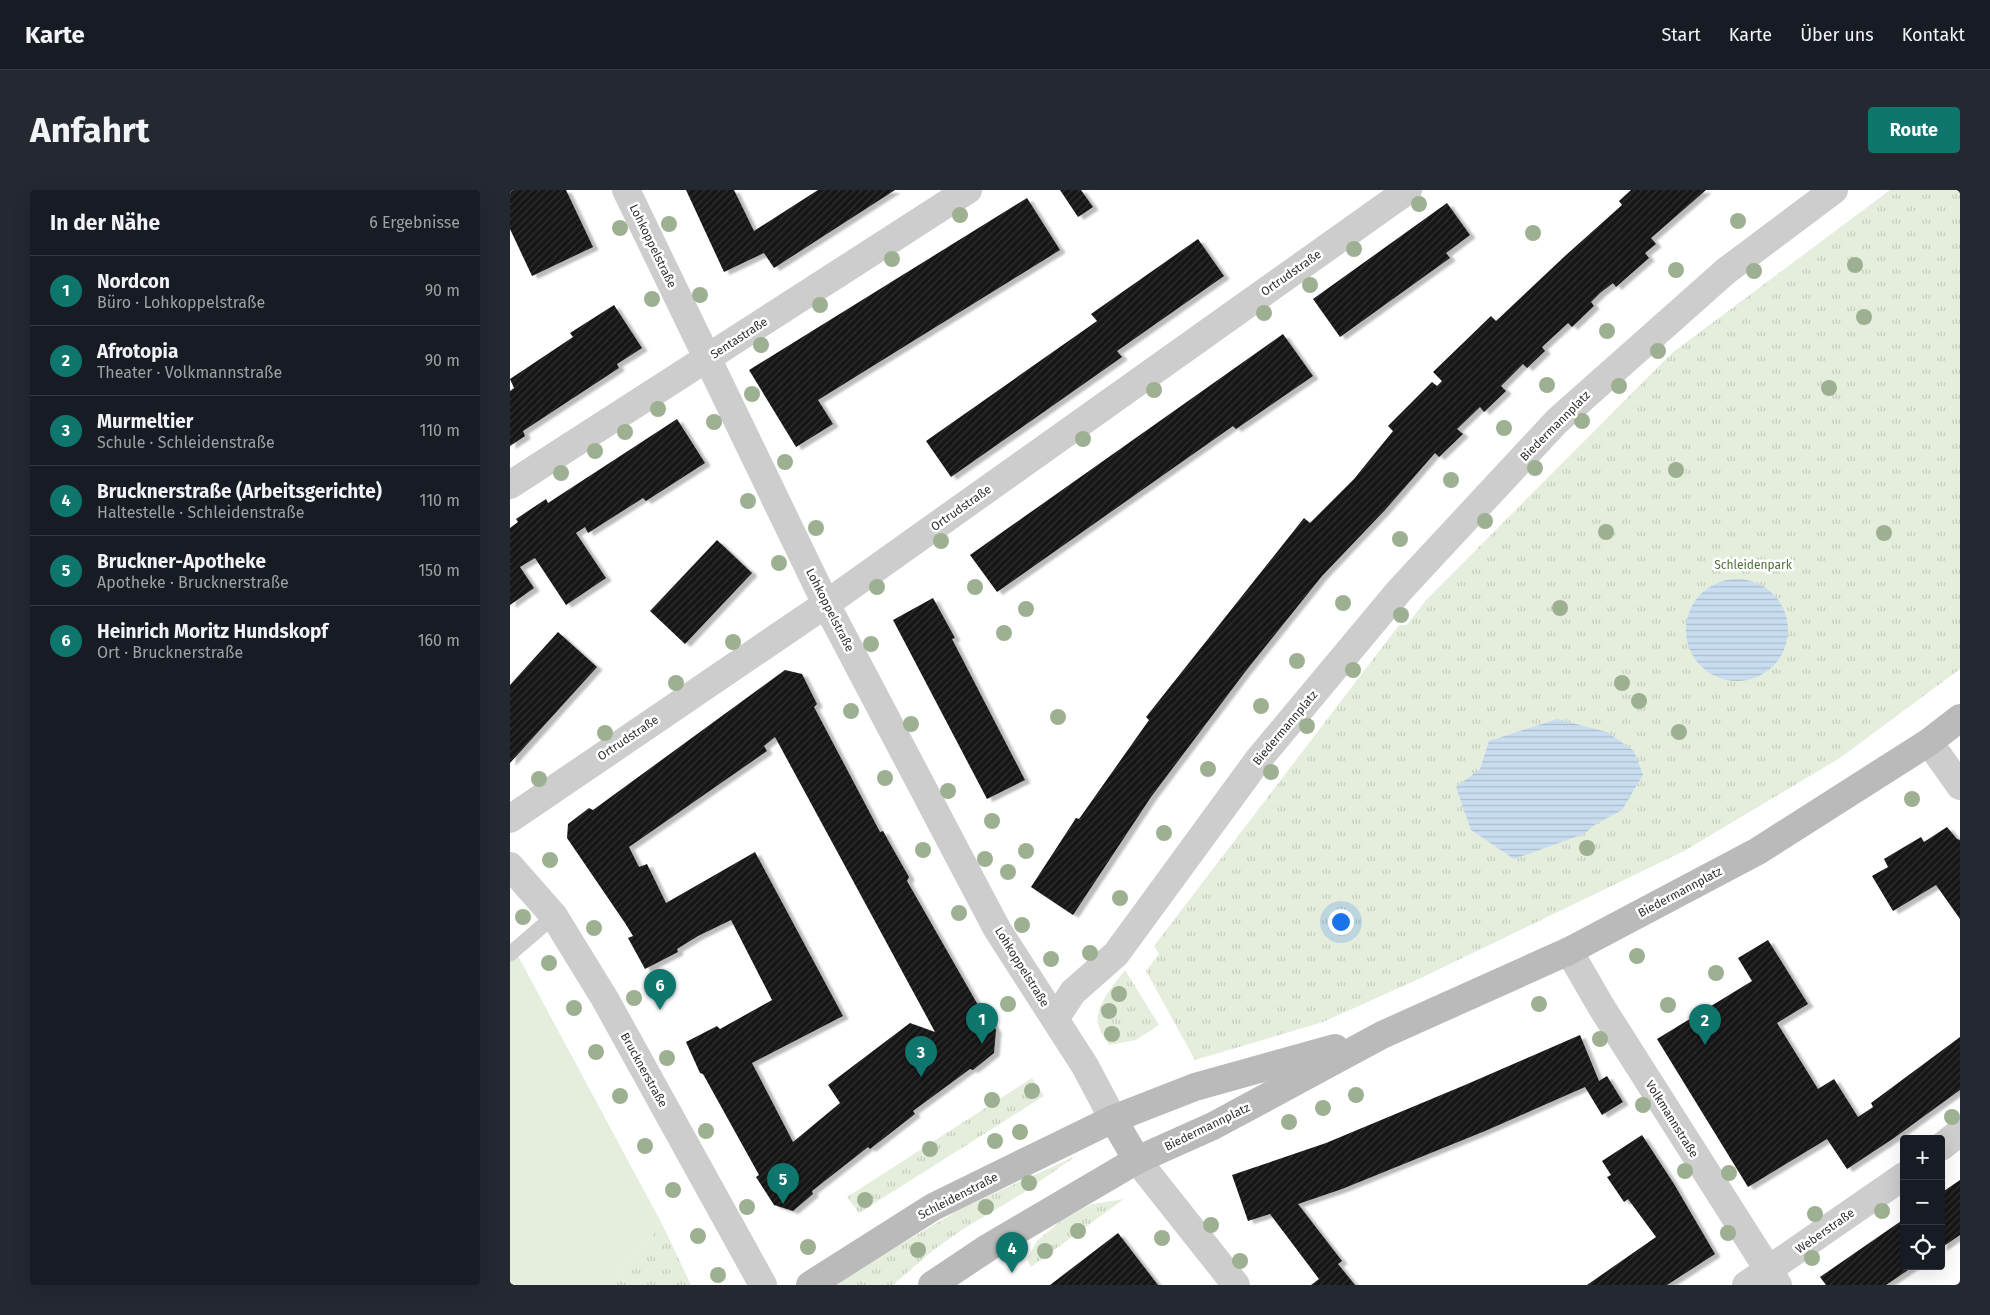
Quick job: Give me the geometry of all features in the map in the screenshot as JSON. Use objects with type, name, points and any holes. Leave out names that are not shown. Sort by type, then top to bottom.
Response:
[{"type":"main road","name":"Biedermannplatz","points":[[1137,1160],[1213,1126],[1382,1035],[1568,951],[1758,851],[1929,742],[1960,718]]},
{"type":"main road","name":"Biedermannplatz","points":[[1113,1119],[1195,1087],[1382,1035]]},
{"type":"main road","points":[[932,1285],[989,1247],[1137,1160],[1113,1119]]},
{"type":"main road","name":"Schleidenstraße","points":[[810,1285],[932,1206],[1113,1119]]},
{"type":"street","name":"Lohkoppelstraße","points":[[626,190],[826,604],[997,929],[1055,1019]]},
{"type":"street","name":"Sentastraße","points":[[510,485],[968,190]]},
{"type":"street","name":"Ortrudstraße","points":[[510,819],[826,604],[1408,190]]},
{"type":"street","name":"Biedermannplatz","points":[[1055,1019],[1073,992],[1116,954],[1258,760],[1387,605],[1550,428],[1600,381],[1726,271],[1834,190]]},
{"type":"street","points":[[1929,742],[1960,786]]},
{"type":"street","name":"Brucknerstraße","points":[[510,866],[554,916],[605,999],[763,1285]]},
{"type":"street","name":"Volkmannstraße","points":[[1568,951],[1764,1280]]},
{"type":"street","points":[[1055,1019],[1084,1066],[1113,1119]]},
{"type":"street","points":[[1945,1144],[1960,1132]]},
{"type":"street","points":[[1137,1160],[1236,1285]]},
{"type":"street","name":"Weberstraße","points":[[1764,1280],[1900,1179]]},
{"type":"lane","points":[[510,954],[554,916]]},
{"type":"green space","name":"Schleidenpark","points":[[1890,190],[1960,190],[1960,669],[1840,758],[1684,851],[1423,977],[1323,1022],[1195,1060],[1146,971],[1159,954],[1154,946],[1399,625],[1407,625],[1426,600],[1672,353]]},
{"type":"green space","points":[[510,941],[662,1224],[609,1285],[510,1285]]},
{"type":"green space","points":[[1125,970],[1159,1025],[1136,1040],[1109,1045],[1099,1027],[1099,1012],[1106,997]]},
{"type":"green space","points":[[1032,1078],[1044,1096],[859,1213],[847,1197]]},
{"type":"green space","points":[[1076,1156],[1023,1193],[960,1231],[931,1252],[893,1285],[832,1285],[962,1208]]},
{"type":"green space","points":[[1124,1199],[1031,1267],[1027,1259],[1037,1241],[1063,1219],[1092,1204]]},
{"type":"green space","points":[[662,1224],[691,1285],[609,1285]]},
{"type":"water","points":[[1737,579],[1756,583],[1773,594],[1784,611],[1788,630],[1784,649],[1773,666],[1756,677],[1737,681],[1718,677],[1701,666],[1690,649],[1686,630],[1690,611],[1701,594],[1718,583]]},
{"type":"water","points":[[1557,719],[1607,732],[1634,751],[1643,775],[1622,810],[1596,824],[1584,834],[1514,859],[1471,830],[1456,787],[1480,769],[1489,741]]},
{"type":"building","points":[[510,190],[566,190],[593,247],[532,276],[510,229]]},
{"type":"building","points":[[686,190],[734,190],[754,231],[818,190],[895,190],[774,268],[764,253],[724,272]]},
{"type":"building","points":[[1060,190],[1081,190],[1093,207],[1078,217]]},
{"type":"building","points":[[1631,190],[1706,190],[1651,238],[1656,244],[1645,253],[1649,258],[1616,287],[1613,283],[1600,293],[1591,302],[1594,306],[1572,327],[1568,323],[1542,347],[1545,351],[1527,368],[1523,364],[1501,386],[1506,391],[1484,412],[1480,407],[1457,429],[1463,434],[1439,457],[1435,453],[1385,510],[1322,576],[1245,672],[1151,797],[1073,915],[1031,887],[1076,818],[1079,819],[1149,720],[1146,717],[1304,518],[1310,523],[1354,479],[1393,431],[1388,426],[1432,382],[1437,386],[1442,381],[1433,372],[1491,316],[1496,321],[1622,205],[1619,201]]},
{"type":"building","points":[[1027,198],[1060,250],[818,400],[833,424],[796,447],[749,370]]},
{"type":"building","points":[[1447,203],[1470,235],[1446,253],[1450,258],[1340,337],[1313,299]]},
{"type":"building","points":[[1198,239],[1224,276],[1117,351],[1122,357],[951,477],[926,441],[1097,321],[1091,314]]},
{"type":"building","points":[[614,305],[642,348],[617,364],[619,368],[523,431],[525,436],[510,446],[510,391],[514,388],[510,379],[573,337],[570,333]]},
{"type":"building","points":[[1283,334],[1313,376],[1236,429],[1233,426],[997,592],[970,555]]},
{"type":"building","points":[[677,419],[705,463],[646,501],[643,498],[588,533],[585,527],[576,533],[606,578],[566,605],[535,558],[520,567],[534,588],[510,605],[510,528],[518,522],[516,519],[546,499],[548,503]]},
{"type":"building","points":[[717,540],[752,573],[685,644],[650,611]]},
{"type":"building","points":[[933,598],[955,638],[952,639],[1025,780],[987,799],[893,620]]},
{"type":"building","points":[[558,632],[597,667],[510,763],[510,685]]},
{"type":"building","points":[[785,670],[802,674],[817,704],[814,707],[880,832],[883,831],[909,877],[907,881],[982,1012],[985,1011],[996,1030],[994,1053],[973,1070],[970,1069],[913,1111],[915,1114],[870,1149],[868,1147],[812,1191],[813,1194],[793,1211],[774,1205],[756,1177],[759,1175],[703,1074],[700,1073],[686,1042],[717,1026],[720,1029],[772,1000],[731,920],[698,936],[677,949],[678,952],[645,969],[628,938],[633,936],[567,838],[568,824],[589,808],[593,810]],"holes":[[[775,737],[935,1032],[910,1023],[828,1085],[840,1103],[793,1142],[752,1063],[843,1016],[755,852],[666,903],[647,864],[639,867],[629,847],[767,751],[764,746]]]},
{"type":"building","points":[[1947,827],[1960,840],[1960,919],[1936,885],[1893,911],[1872,876],[1888,867],[1884,859],[1921,837],[1924,842]]},
{"type":"building","points":[[1768,940],[1808,1004],[1777,1023],[1818,1089],[1834,1079],[1858,1117],[1873,1107],[1871,1103],[1960,1037],[1960,1090],[1894,1138],[1847,1169],[1827,1139],[1748,1187],[1657,1039],[1752,981],[1738,958]]},
{"type":"building","points":[[1580,1035],[1599,1081],[1607,1076],[1623,1102],[1602,1115],[1585,1087],[1485,1131],[1342,1189],[1298,1204],[1342,1261],[1338,1264],[1355,1285],[1311,1285],[1319,1279],[1270,1214],[1248,1221],[1232,1175],[1326,1143]]},
{"type":"building","points":[[1642,1135],[1674,1184],[1715,1254],[1667,1285],[1587,1285],[1656,1237],[1628,1199],[1624,1202],[1607,1177],[1611,1175],[1602,1161]]},
{"type":"building","points":[[1960,1180],[1960,1235],[1945,1245],[1945,1225],[1945,1190]]},
{"type":"building","points":[[1900,1222],[1900,1270],[1908,1270],[1886,1285],[1826,1285],[1820,1277]]},
{"type":"building","points":[[1118,1233],[1158,1285],[1050,1285]]},
{"type":"place","name":"Heinrich Moritz Hundskopf","points":[[660,1010]]},
{"type":"place","name":"Nordcon","points":[[982,1044]]},
{"type":"place","name":"Afrotopia","points":[[1705,1045]]},
{"type":"place","name":"Murmeltier","points":[[921,1077]]},
{"type":"place","name":"Bruckner-Apotheke","points":[[783,1204]]},
{"type":"place","name":"Brucknerstraße (Arbeitsgerichte)","points":[[1012,1273]]}]
